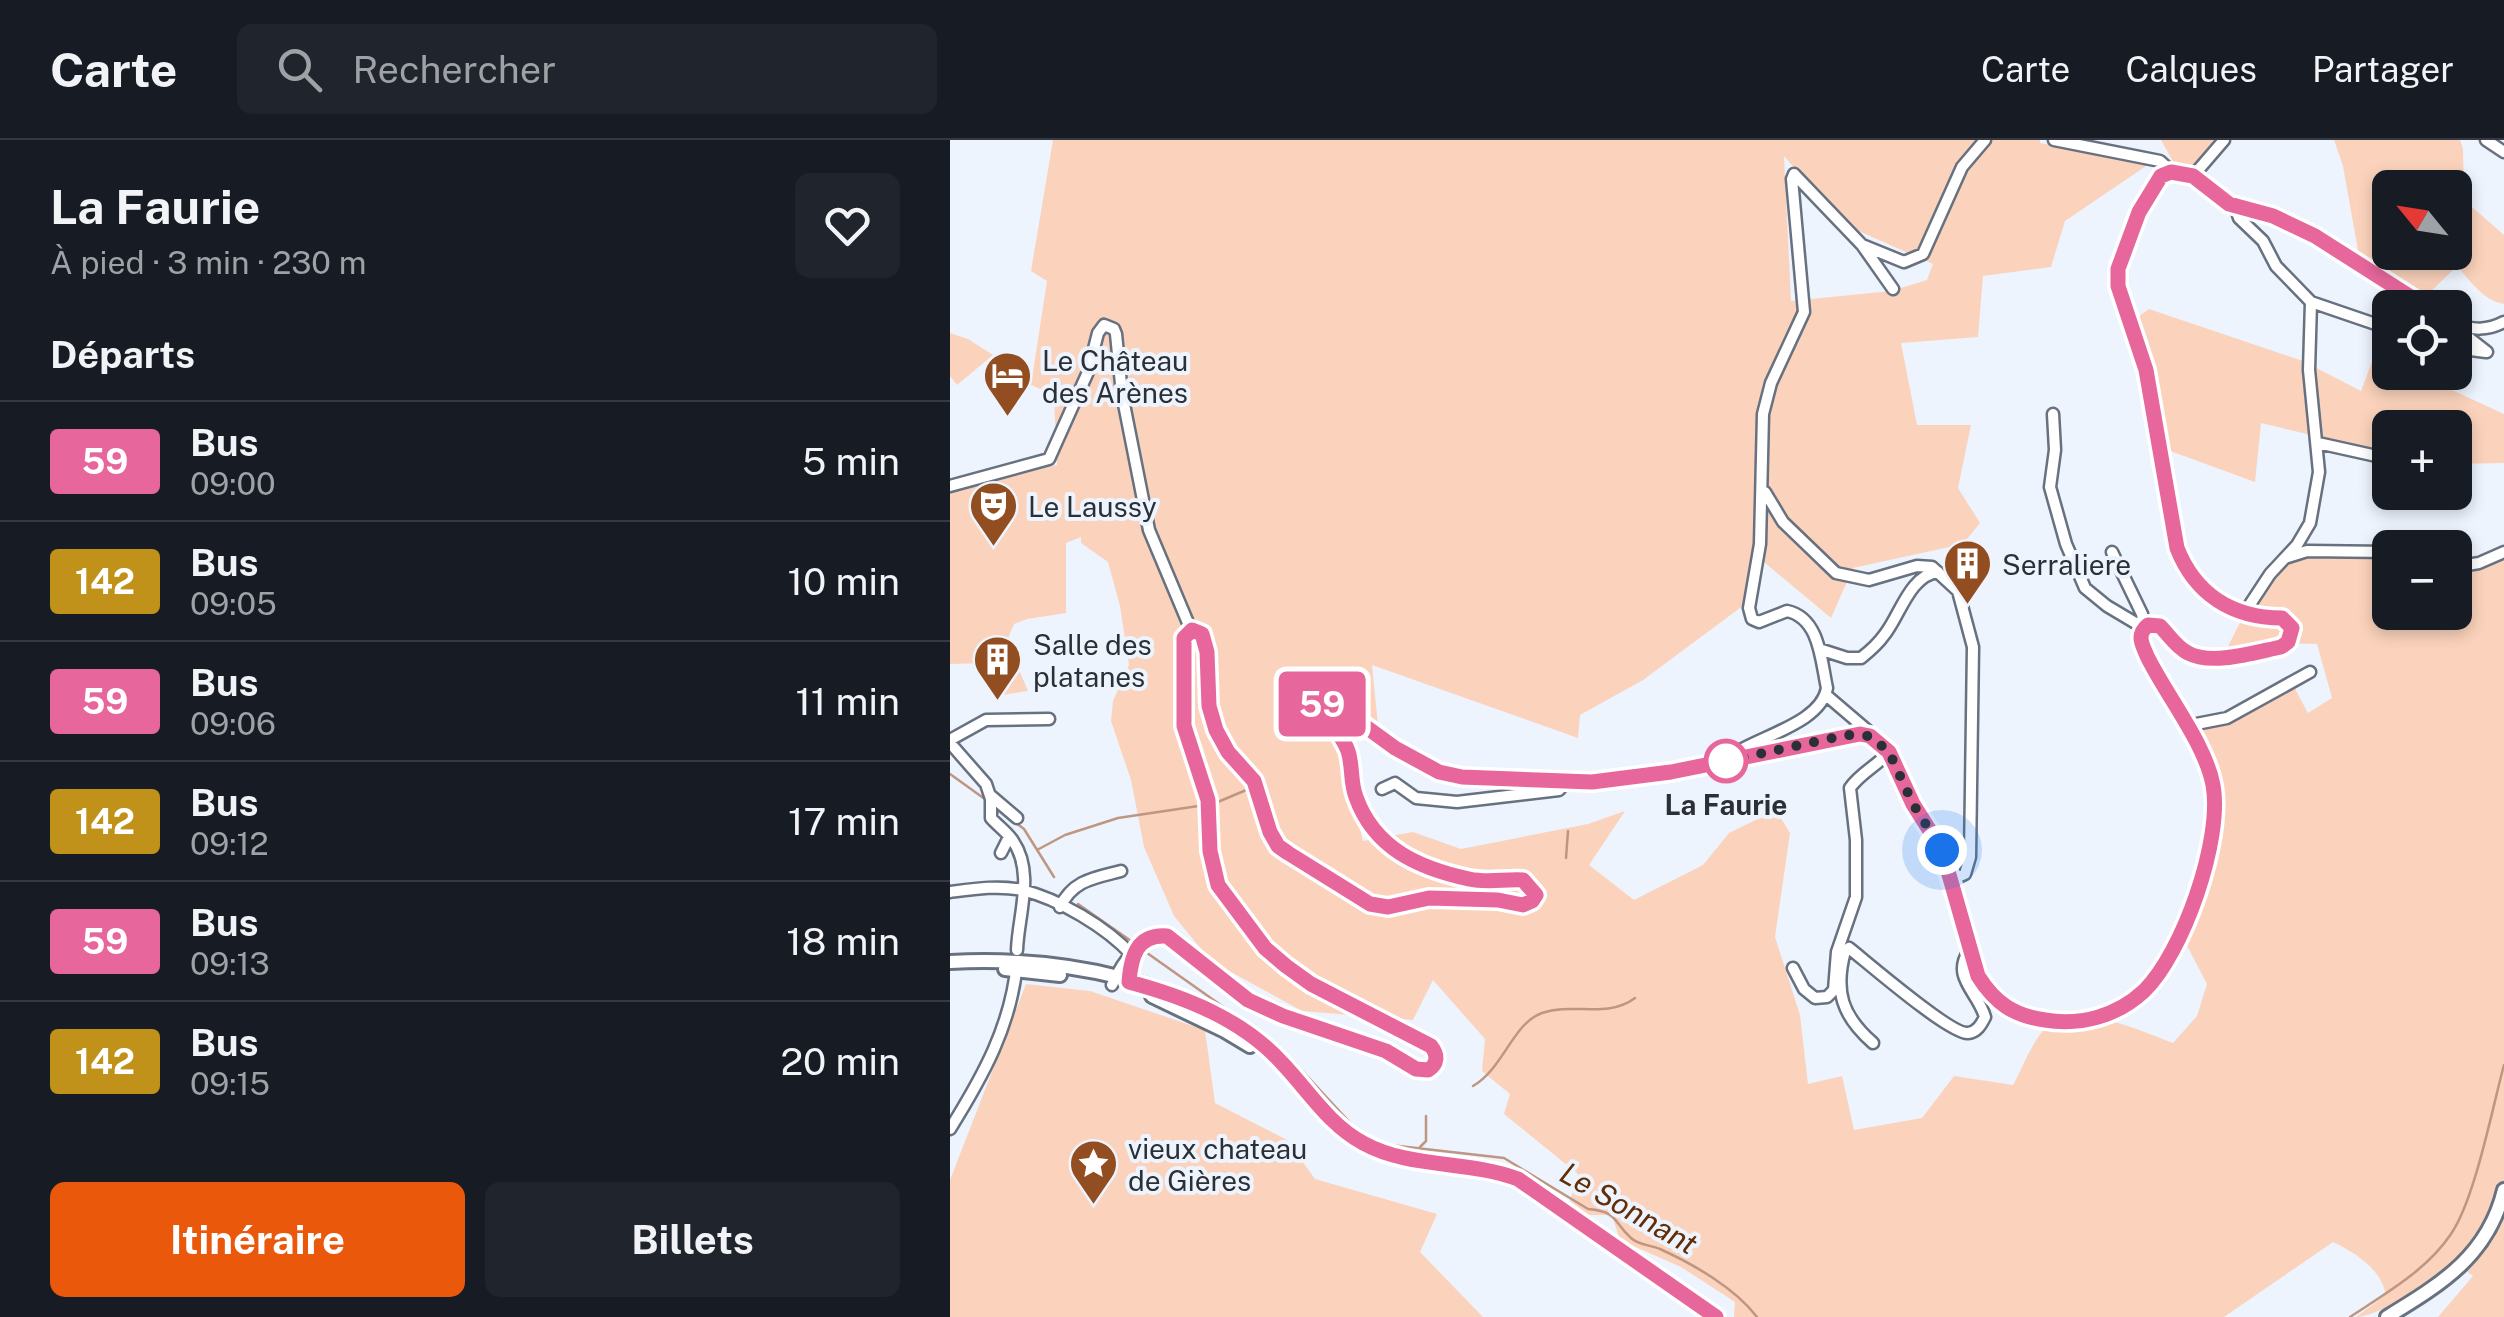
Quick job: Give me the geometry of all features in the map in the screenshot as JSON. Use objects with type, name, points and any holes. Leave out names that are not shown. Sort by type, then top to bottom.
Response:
[{"type":"main road","points":[[950,966],[1017,961],[1074,968],[1121,984],[1176,995],[1231,1022],[1275,1056],[1342,1129],[1362,1143],[1402,1158],[1498,1171],[1518,1179],[1716,1317]]},
{"type":"main road","points":[[2387,1317],[2435,1290],[2457,1272],[2483,1238],[2504,1190]]},
{"type":"street","points":[[1862,246],[1904,262],[1923,254],[1962,167],[1985,140]]},
{"type":"street","points":[[2054,140],[2160,161],[2171,172]]},
{"type":"street","points":[[2193,176],[2224,140]]},
{"type":"street","points":[[2486,140],[2504,152]]},
{"type":"street","points":[[2052,414],[2055,450],[2050,487],[2057,520],[2085,588],[2144,628],[2160,626],[2177,646],[2204,658],[2264,650],[2288,642],[2292,628],[2288,621],[2243,615],[2188,574],[2177,548],[2141,346],[2118,286],[2120,257],[2139,212],[2161,176],[2171,172],[2193,176],[2223,200],[2273,216],[2315,236],[2402,290]]},
{"type":"street","points":[[1731,760],[1732,754],[1753,740],[1814,713],[1826,695],[1820,649],[1810,626],[1787,611],[1760,622],[1752,620],[1749,608],[1760,544],[1760,441],[1768,392],[1804,312],[1794,174],[1862,246],[1893,289]]},
{"type":"street","points":[[2236,206],[2239,218],[2263,241],[2276,266],[2311,302],[2372,323]]},
{"type":"street","points":[[2243,615],[2310,523],[2319,472],[2309,370],[2311,302]]},
{"type":"street","points":[[2472,329],[2491,328],[2504,322]]},
{"type":"street","points":[[950,486],[1049,459],[1088,372],[1098,333],[1104,324],[1116,334],[1122,394],[1149,530],[1192,630],[1202,634],[1205,641],[1209,706],[1220,741],[1256,786],[1278,846],[1362,902],[1388,907],[1429,898],[1498,900],[1523,905],[1536,895],[1523,880],[1470,879],[1403,857],[1380,838],[1356,797],[1348,752],[1327,718],[1321,697],[1327,690],[1334,690],[1362,724],[1439,772],[1462,777],[1564,784],[1646,776],[1847,735],[1870,736]]},
{"type":"street","points":[[2472,339],[2487,352],[2472,350]]},
{"type":"street","points":[[2318,443],[2372,455]]},
{"type":"street","points":[[1761,488],[1783,522],[1836,573],[1869,580],[1917,566],[1932,567],[1958,591],[1973,648],[1970,857],[1965,874],[1951,880]]},
{"type":"street","points":[[2282,558],[2307,551],[2372,552]]},
{"type":"street","points":[[1826,695],[1889,752],[1908,796],[1942,850],[1978,976],[1988,993],[2006,1009],[2040,1020],[2079,1022],[2119,1008],[2144,990],[2161,969],[2198,890],[2215,821],[2213,784],[2140,641],[2144,628],[2142,614],[2112,552]]},
{"type":"street","points":[[2472,564],[2504,552]]},
{"type":"street","points":[[1820,649],[1861,658],[1888,632],[1920,580],[1939,572]]},
{"type":"street","points":[[1121,984],[1136,949],[1151,936],[1167,936],[1248,1000],[1386,1051],[1416,1069],[1428,1070],[1435,1064],[1431,1046],[1311,984],[1265,948],[1218,885],[1210,851],[1209,804],[1184,726],[1182,645],[1192,630]]},
{"type":"street","points":[[2186,726],[2227,718],[2310,672]]},
{"type":"street","points":[[950,1129],[984,1074],[1012,1003],[1025,891],[1012,840],[991,818],[991,797],[986,784],[950,742],[986,720],[1048,720]]},
{"type":"street","points":[[1793,968],[1804,989],[1814,998],[1827,997],[1834,990],[1837,952],[1856,898],[1856,840],[1850,788],[1889,752]]},
{"type":"street","points":[[1382,790],[1394,783],[1416,798],[1457,802],[1559,790],[1564,784]]},
{"type":"street","points":[[991,797],[1018,818]]},
{"type":"street","points":[[1002,853],[1012,840]]},
{"type":"street","points":[[1060,907],[1078,884],[1121,871]]},
{"type":"street","points":[[950,892],[1025,891],[1136,949]]},
{"type":"street","points":[[1873,1043],[1854,1026],[1843,1006],[1840,987],[1845,951],[1849,948],[1939,1019],[1963,1033],[1972,1032],[1984,1017],[1962,975],[1962,961],[1970,951]]},
{"type":"shaded area","points":[[1053,140],[2040,140],[2152,162],[2065,221],[2051,267],[1983,276],[1978,337],[1901,343],[1917,425],[1971,425],[1958,488],[1980,523],[1963,544],[1853,568],[1831,618],[1753,553],[1744,605],[1643,680],[1580,715],[1578,738],[1372,665],[1378,725],[1336,736],[1363,841],[1413,832],[1461,849],[1588,824],[1625,811],[1589,865],[1634,900],[1703,865],[1729,833],[1776,810],[1790,833],[1775,937],[1800,1015],[1808,1084],[1842,1076],[1854,1130],[1922,1118],[1954,1076],[2013,1085],[2039,1036],[2062,1018],[2112,1021],[2173,1043],[2197,1016],[2207,984],[2183,938],[2214,857],[2219,810],[2207,758],[2192,727],[2228,721],[2293,685],[2308,713],[2332,698],[2317,644],[2278,643],[2226,651],[2257,594],[2279,568],[2303,555],[2372,555],[2372,630],[2472,630],[2472,565],[2504,555],[2504,1317],[2438,1317],[2473,1276],[2455,1263],[2392,1304],[2356,1317],[2386,1295],[2379,1277],[2366,1263],[2333,1242],[2224,1317],[1734,1317],[1735,1302],[1681,1267],[1629,1244],[1619,1237],[1613,1219],[1589,1215],[1570,1201],[1578,1174],[1504,1114],[1510,1094],[1482,1071],[1485,1039],[1433,980],[1413,1020],[1302,1011],[1211,961],[1174,916],[1144,847],[1131,780],[1111,721],[1113,701],[1129,665],[1108,562],[1081,543],[1081,537],[1066,543],[1066,613],[1014,624],[1007,641],[1028,691],[995,696],[989,663],[950,664],[950,492],[1057,465],[1054,395],[1031,385],[1047,281],[1031,271]],"holes":[[[1784,156],[1843,224],[1933,264],[1927,280],[1891,291],[1791,301]]]},
{"type":"shaded area","points":[[2161,140],[2221,140],[2194,171],[2175,165]]},
{"type":"shaded area","points":[[2334,140],[2460,140],[2463,170],[2372,170],[2372,264],[2359,256],[2343,166]]},
{"type":"shaded area","points":[[2472,207],[2504,235],[2504,304],[2472,284],[2460,270],[2472,270]]},
{"type":"shaded area","points":[[2381,270],[2453,270],[2432,290],[2412,290]]},
{"type":"shaded area","points":[[2149,309],[2303,361],[2361,391],[2372,361],[2372,390],[2452,390],[2504,414],[2504,463],[2472,464],[2472,410],[2372,410],[2372,450],[2261,423],[2255,482],[2162,448],[2139,316]]},
{"type":"shaded area","points":[[950,333],[993,355],[957,385],[950,376]]},
{"type":"shaded area","points":[[1026,984],[1090,991],[1205,1030],[1215,1103],[1287,1140],[1315,1179],[1437,1214],[1420,1252],[1483,1317],[950,1317],[950,1180]]},
{"type":"waterway","points":[[2141,194],[2159,165]]},
{"type":"waterway","name":"Le Sonnant","points":[[950,774],[989,802]]},
{"type":"waterway","points":[[1213,804],[1251,788]]},
{"type":"waterway","points":[[1037,850],[1065,835],[1118,818],[1205,805]]},
{"type":"waterway","name":"Le Sonnant","points":[[995,807],[1024,829],[1054,877]]},
{"type":"waterway","points":[[1566,858],[1568,831]]},
{"type":"waterway","name":"Le Sonnant","points":[[1078,904],[1134,943]]},
{"type":"waterway","name":"Le Sonnant","points":[[1140,948],[1266,1037],[1355,1128],[1381,1144],[1504,1158],[1588,1209],[1610,1215],[1634,1240],[1673,1255],[1713,1278],[1757,1317]]},
{"type":"waterway","points":[[1473,1086],[1492,1069],[1532,1018],[1554,1010],[1613,1008],[1635,998]]},
{"type":"waterway","name":"Le Sonnant","points":[[2350,1317],[2418,1270],[2451,1234],[2475,1177],[2504,1065]]},
{"type":"waterway","points":[[1420,1147],[1426,1141],[1426,1116]]},
{"type":"bus line","name":"59","points":[[1716,1317],[1518,1179],[1498,1171],[1402,1158],[1362,1143],[1330,1118],[1286,1066],[1231,1022],[1176,995],[1129,982],[1132,955],[1137,947],[1151,936],[1167,936],[1248,1000],[1386,1051],[1416,1069],[1428,1070],[1436,1062],[1431,1046],[1311,984],[1286,966],[1265,948],[1218,885],[1210,851],[1210,808],[1184,726],[1184,638],[1192,630],[1202,634],[1207,652],[1209,706],[1216,730],[1228,752],[1254,781],[1278,846],[1362,902],[1388,907],[1429,898],[1498,900],[1523,905],[1536,895],[1523,880],[1470,879],[1418,864],[1380,838],[1356,797],[1342,738],[1322,708],[1321,697],[1327,690],[1334,690],[1362,724],[1395,748],[1439,772],[1462,777],[1564,784],[1592,782],[1671,772],[1860,734],[1870,736],[1889,752],[1913,804],[1942,850],[1964,934],[1988,993],[2006,1009],[2040,1020],[2079,1022],[2099,1018],[2144,990],[2161,969],[2198,890],[2210,855],[2215,821],[2213,784],[2204,760],[2147,656],[2140,635],[2148,625],[2160,626],[2177,646],[2204,658],[2281,647],[2288,642],[2292,628],[2282,618],[2243,615],[2188,574],[2177,548],[2165,492],[2141,346],[2118,286],[2120,257],[2139,212],[2161,176],[2179,172],[2206,184],[2229,204],[2273,216],[2315,236],[2403,290]]},
{"type":"place","name":"Le Château des Arènes","points":[[1007,418]]},
{"type":"place","name":"Le Laussy","points":[[993,548]]},
{"type":"place","name":"Serraliere","points":[[1967,606]]},
{"type":"place","name":"Salle des platanes","points":[[998,702]]},
{"type":"place","name":"La Faurie","points":[[1726,761]]},
{"type":"place","name":"vieux chateau de Gières","points":[[1093,1206]]},
{"type":"route","points":[[1726,761],[1847,735],[1870,736],[1889,752],[1913,804],[1942,850]]}]
